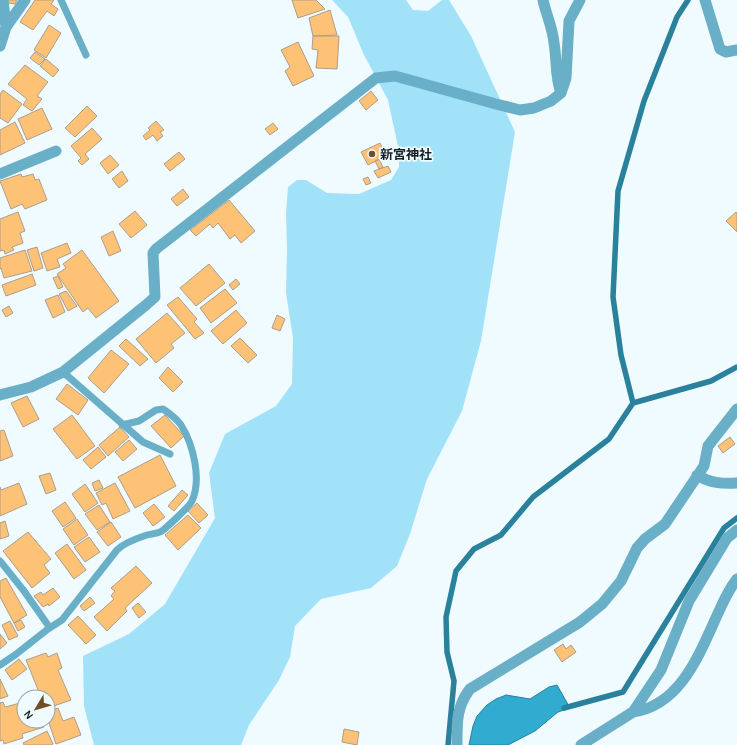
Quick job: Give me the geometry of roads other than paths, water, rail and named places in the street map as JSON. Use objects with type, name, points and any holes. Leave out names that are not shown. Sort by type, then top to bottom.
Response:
[{"type":"street","points":[[2,0],[6,27]]},
{"type":"street","points":[[0,46],[6,27],[25,0]]},
{"type":"street","points":[[543,0],[554,41],[557,84],[561,93]]},
{"type":"street","points":[[0,395],[31,388],[63,372],[156,297],[153,253],[156,249],[376,78],[395,76],[520,110],[534,108],[551,101],[561,93],[566,78],[569,21],[580,0]]},
{"type":"street","points":[[705,0],[720,49],[726,52],[737,50]]},
{"type":"street","points":[[0,174],[56,151]]},
{"type":"street","points":[[457,745],[458,715],[464,696],[470,689],[580,622],[602,604],[621,581],[637,548],[645,539],[665,524],[704,466],[708,446],[737,409]]},
{"type":"street","points":[[697,475],[707,481],[737,483]]},
{"type":"street","points":[[632,712],[661,670],[690,601],[727,538],[737,530]]},
{"type":"street","points":[[581,745],[632,712],[642,710],[660,702],[677,688],[693,664],[728,592],[737,579]]},
{"type":"lane","points":[[61,0],[86,55]]},
{"type":"lane","points":[[63,372],[143,442],[170,454]]},
{"type":"lane","points":[[0,665],[62,620],[122,545],[143,536],[160,532],[192,502],[196,489],[194,452],[181,425],[162,409],[156,410],[138,421],[122,425]]},
{"type":"lane","points":[[0,561],[24,591],[50,628]]},
{"type":"waterway","points":[[633,403],[621,355],[613,297],[618,191],[644,101],[677,17],[688,0]]},
{"type":"waterway","points":[[448,745],[454,681],[447,652],[446,617],[456,571],[474,549],[501,535],[533,497],[609,439],[633,403],[711,381],[737,367]]},
{"type":"waterway","points":[[564,708],[623,692],[724,528],[737,518]]},
{"type":"place","name":"新宮神社","points":[[372,154]]}]
